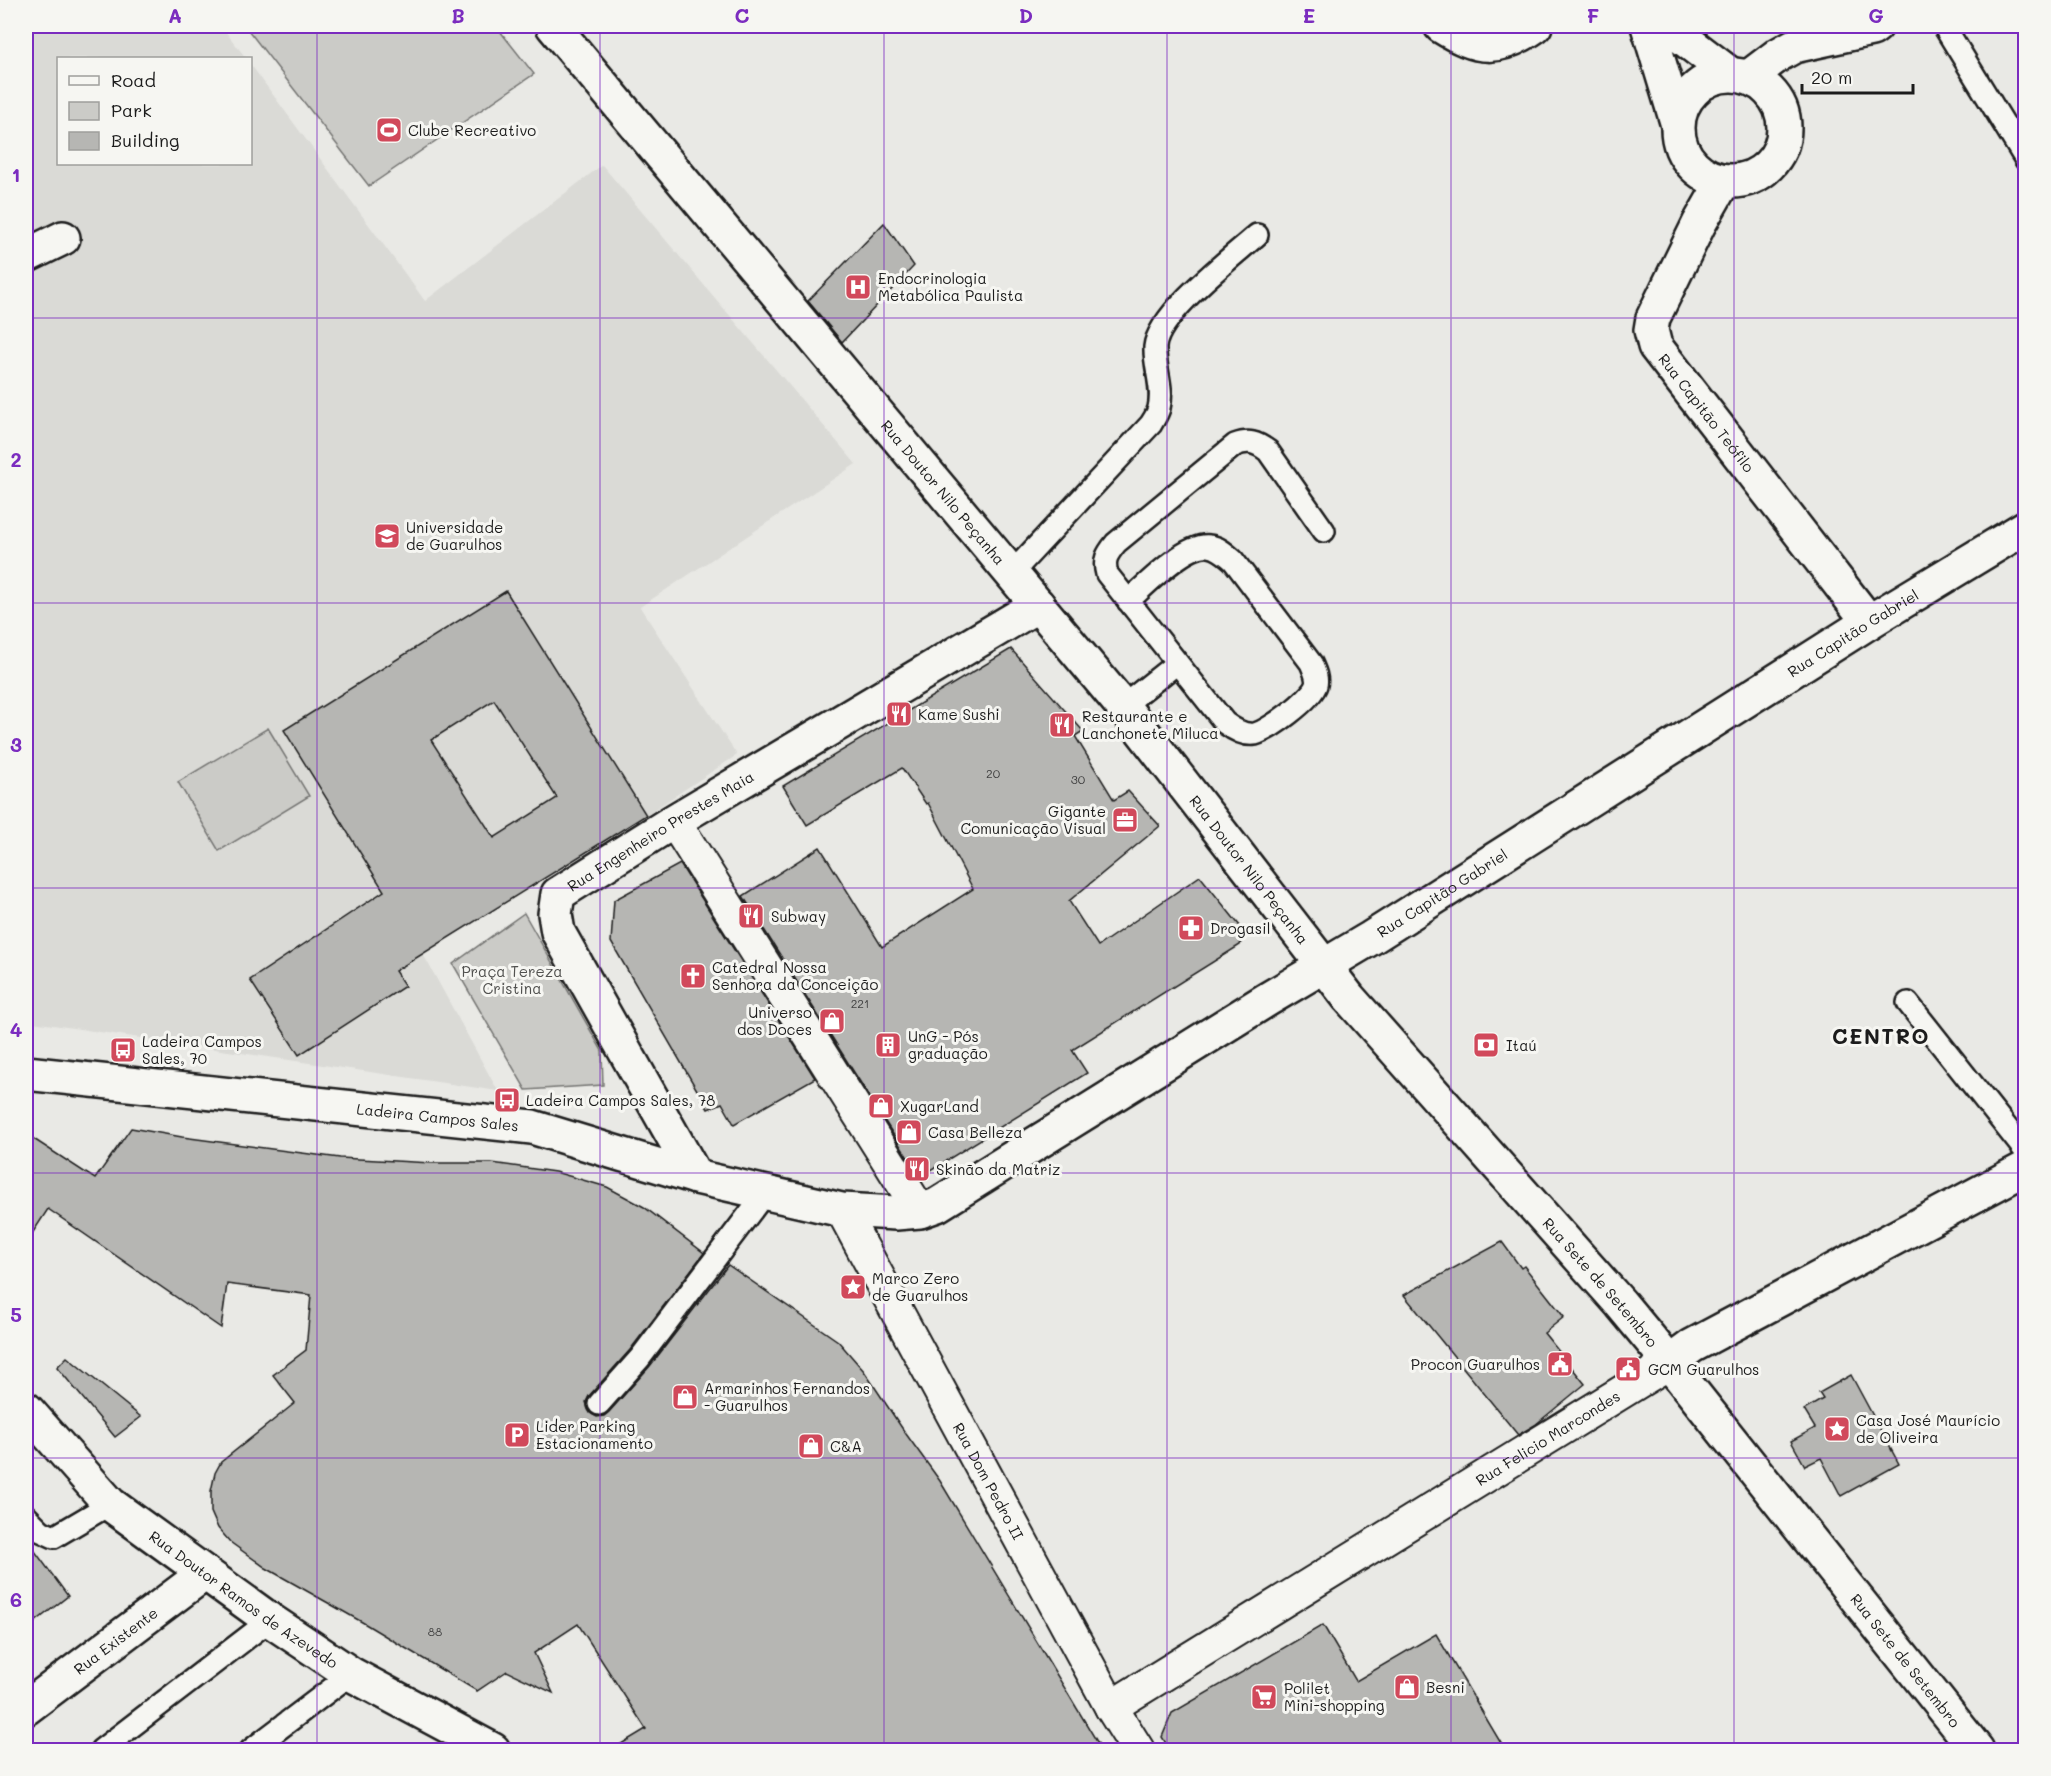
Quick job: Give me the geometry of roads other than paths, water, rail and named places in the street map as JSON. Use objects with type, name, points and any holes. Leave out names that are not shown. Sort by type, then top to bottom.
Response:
[{"type":"street","name":"Rua Doutor Nilo Peçanha","points":[[553,26],[1126,710],[1324,966]]},
{"type":"street","points":[[1441,26],[1462,39],[1485,45],[1503,43],[1524,34],[1535,26]]},
{"type":"street","points":[[1648,26],[1677,122],[1681,149],[1698,171],[1723,182],[1741,182],[1758,176],[1771,164],[1780,150],[1785,133],[1783,115],[1776,99],[1764,86],[1739,76],[1667,26]]},
{"type":"street","points":[[1677,122],[1683,103],[1695,88],[1711,78],[1739,76],[1794,46],[1872,29],[1876,26]]},
{"type":"street","name":"Rua Capitão Teófilo","points":[[1723,182],[1699,224],[1653,318],[1651,330],[1655,346],[1869,622]]},
{"type":"street","points":[[26,256],[63,238]]},
{"type":"street","name":"Rua Capitão Gabriel","points":[[842,1210],[896,1213],[920,1211],[937,1205],[1324,966],[1869,622],[2025,527]]},
{"type":"street","name":"Rua Engenheiro Prestes Maia","points":[[696,1178],[558,932],[555,914],[558,894],[674,821],[1038,605]]},
{"type":"street","points":[[674,821],[920,1211]]},
{"type":"street","name":"Rua Sete de Setembro","points":[[1324,966],[1357,1007],[1621,1304],[1977,1750]]},
{"type":"street","name":"Ladeira Campos Sales","points":[[26,1073],[532,1127],[696,1178],[842,1210]]},
{"type":"street","name":"Rua Felicio Marcondes","points":[[1111,1707],[1669,1363],[1692,1346],[2025,1168]]},
{"type":"street","name":"Rua Dom Pedro II","points":[[842,1210],[1111,1707],[1138,1750]]},
{"type":"street","name":"Rua Doutor Ramos de Azevedo","points":[[26,1409],[110,1504],[270,1620],[351,1674],[493,1750]]},
{"type":"street","name":"Rua Existente","points":[[26,1708],[205,1573]]},
{"type":"lane","points":[[1944,26],[2025,160]]},
{"type":"lane","points":[[1011,574],[1151,424],[1159,408],[1155,346],[1160,329],[1177,307],[1257,235]]},
{"type":"lane","points":[[1128,601],[1185,552],[1197,546],[1210,546],[1222,550],[1233,560],[1311,663],[1316,675],[1316,685],[1302,704],[1254,734],[1243,733],[1225,723],[1128,601],[1107,574],[1104,564],[1107,554],[1116,543],[1235,445],[1245,441],[1258,443],[1268,452],[1324,531]]},
{"type":"lane","points":[[1126,710],[1181,667]]},
{"type":"lane","points":[[1908,1003],[2025,1152]]},
{"type":"lane","points":[[599,1404],[640,1358],[765,1193]]},
{"type":"lane","points":[[26,1516],[41,1531],[54,1537],[110,1504]]},
{"type":"lane","points":[[100,1750],[270,1620]]},
{"type":"lane","points":[[251,1750],[351,1674]]},
{"type":"place","name":"Clube Recreativo","points":[[389,130]]},
{"type":"place","name":"Endocrinologia Metabólica Paulista","points":[[858,287]]},
{"type":"place","name":"Universidade de Guarulhos","points":[[387,536]]},
{"type":"place","name":"Kame Sushi","points":[[899,714]]},
{"type":"place","name":"Restaurante e Lanchonete Miluca","points":[[1062,725]]},
{"type":"place","name":"Gigante Comunicação Visual","points":[[1125,820]]},
{"type":"place","name":"Subway","points":[[751,916]]},
{"type":"place","name":"Drogasil","points":[[1191,928]]},
{"type":"place","name":"Catedral Nossa Senhora da Conceição","points":[[693,976]]},
{"type":"place","name":"Universo dos Doces","points":[[832,1021]]},
{"type":"place","name":"UnG - Pós graduação","points":[[888,1045]]},
{"type":"place","name":"Itaú","points":[[1486,1045]]},
{"type":"place","name":"Ladeira Campos Sales, 70","points":[[123,1050]]},
{"type":"place","name":"Ladeira Campos Sales, 78","points":[[507,1100]]},
{"type":"place","name":"XugarLand","points":[[881,1106]]},
{"type":"place","name":"Casa Belleza","points":[[909,1132]]},
{"type":"place","name":"Skinão da Matriz","points":[[917,1169]]},
{"type":"place","name":"Marco Zero de Guarulhos","points":[[853,1287]]},
{"type":"place","name":"Procon Guarulhos","points":[[1560,1364]]},
{"type":"place","name":"GCM Guarulhos","points":[[1628,1369]]},
{"type":"place","name":"Armarinhos Fernandos - Guarulhos","points":[[685,1397]]},
{"type":"place","name":"Casa José Maurício de Oliveira","points":[[1837,1429]]},
{"type":"place","name":"Lider Parking Estacionamento","points":[[517,1435]]},
{"type":"place","name":"C&A","points":[[811,1446]]},
{"type":"place","name":"Besni","points":[[1407,1687]]},
{"type":"place","name":"Polilet Mini-shopping","points":[[1264,1697]]},
{"type":"district","name":"CENTRO","points":[[1881,1035]]},
{"type":"park label","name":"Praça Tereza Cristina","points":[[512,980]]}]
